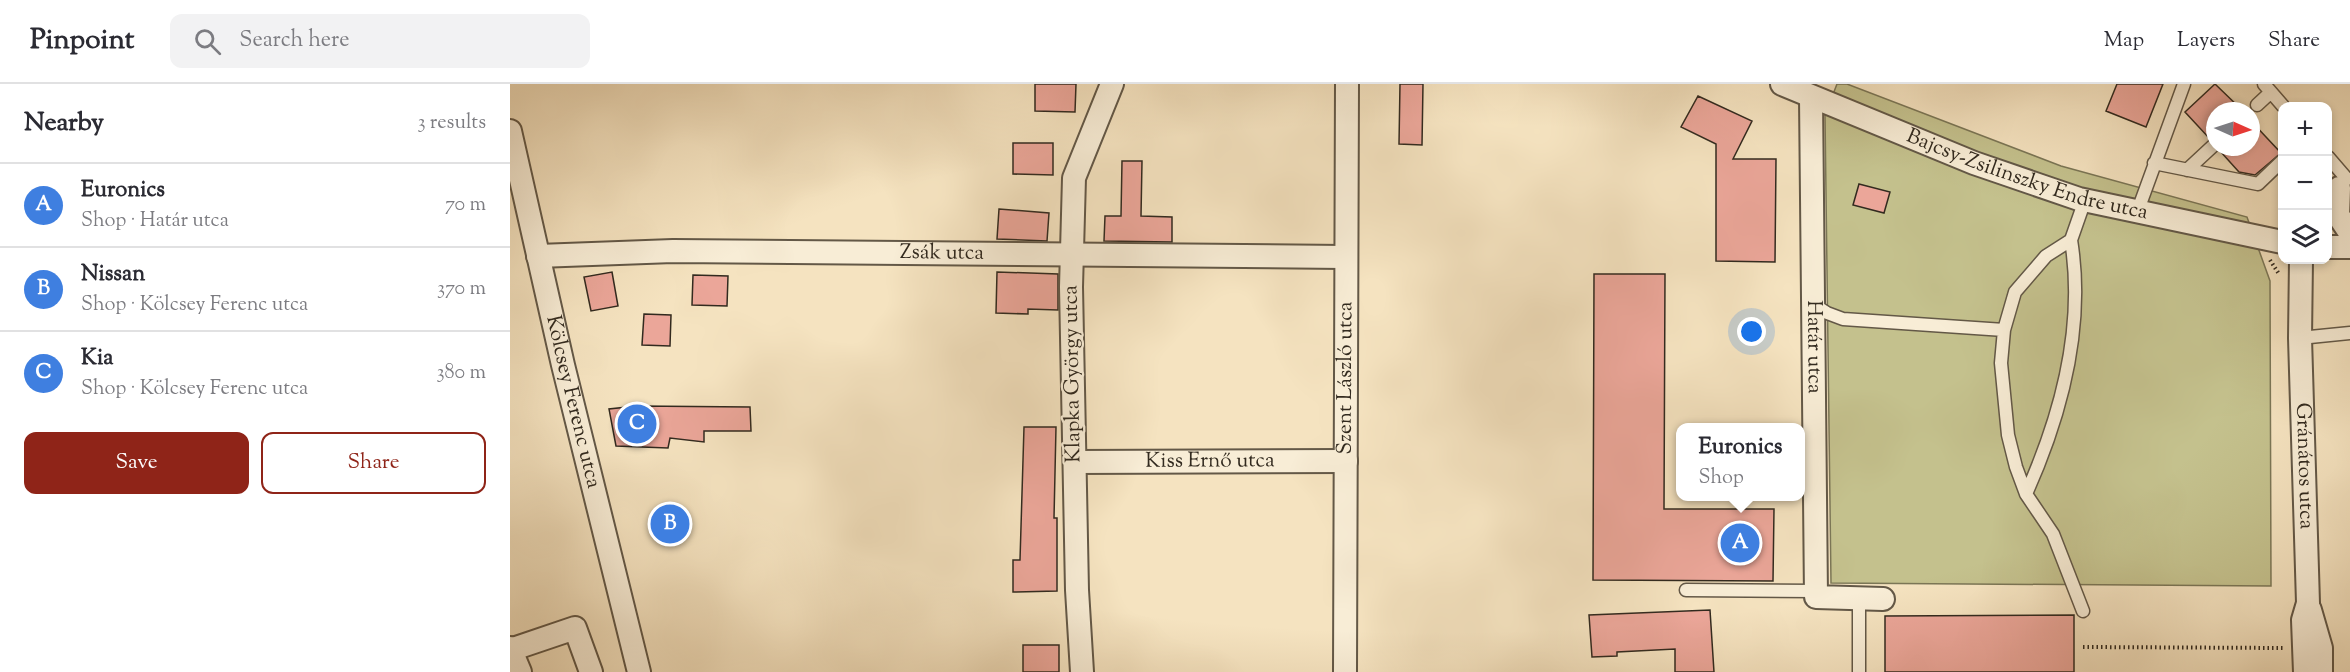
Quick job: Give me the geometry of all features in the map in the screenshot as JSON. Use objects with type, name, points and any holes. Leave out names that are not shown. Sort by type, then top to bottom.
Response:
[{"type":"street","name":"Klapka György utca","points":[[1082,672],[1077,590],[1071,254],[1074,178],[1112,84]]},
{"type":"street","name":"Szent László utca","points":[[1345,672],[1347,84]]},
{"type":"street","name":"Bajcsy-Zsilinszky Endre utca","points":[[1782,84],[1811,98],[1974,163],[2085,200],[2138,210],[2275,250]]},
{"type":"street","name":"Határ utca","points":[[1811,98],[1816,594]]},
{"type":"street","name":"Kölcsey Ferenc utca","points":[[510,131],[563,365],[639,672]]},
{"type":"street","points":[[2341,187],[2338,215],[2350,233]]},
{"type":"street","points":[[2332,247],[2350,247]]},
{"type":"street","name":"Zsák utca","points":[[538,256],[673,251],[1346,257]]},
{"type":"street","name":"Gránátos utca","points":[[2301,264],[2300,338],[2308,603],[2303,620],[2302,648],[2305,672]]},
{"type":"street","name":"Kiss Ernő utca","points":[[1075,462],[1346,462]]},
{"type":"street","points":[[1816,594],[1883,599]]},
{"type":"street","points":[[2308,603],[2321,648],[2321,672]]},
{"type":"street","points":[[520,672],[510,649],[575,628],[591,672]]},
{"type":"lane","points":[[2138,210],[2184,84]]},
{"type":"lane","points":[[2259,102],[2267,88],[2279,102]]},
{"type":"lane","points":[[2187,170],[2206,152]]},
{"type":"lane","points":[[2154,163],[2258,184],[2278,166]]},
{"type":"lane","points":[[2332,166],[2341,187]]},
{"type":"lane","points":[[2026,494],[2048,437],[2069,357],[2075,299],[2071,240],[2085,200]]},
{"type":"lane","points":[[2071,240],[2046,256],[2015,292],[2004,330],[2001,363],[2004,403],[2016,467],[2026,494],[2053,534],[2083,611]]},
{"type":"lane","points":[[1813,304],[1827,314],[1843,319],[2004,330]]},
{"type":"lane","points":[[2300,338],[2350,333]]},
{"type":"lane","points":[[1686,590],[1816,594]]},
{"type":"lane","points":[[1859,598],[1859,672]]},
{"type":"lane","points":[[2300,672],[2302,648]]},
{"type":"path","points":[[2275,250],[2280,275]]},
{"type":"path","points":[[2083,647],[2302,648]]},
{"type":"shaded area","points":[[1837,84],[1847,84],[2061,166],[2247,217],[2270,281],[2271,586],[1831,583],[1825,115]]},
{"type":"building","points":[[1035,84],[1076,84],[1075,112],[1035,111]]},
{"type":"building","points":[[1400,84],[1423,84],[1422,145],[1399,144]]},
{"type":"building","points":[[2117,84],[2163,84],[2146,127],[2106,111]]},
{"type":"building","points":[[2215,84],[2234,102],[2206,102],[2206,135],[2185,112]]},
{"type":"building","points":[[1698,96],[1752,121],[1733,159],[1776,159],[1775,262],[1716,261],[1716,144],[1681,127]]},
{"type":"building","points":[[2260,131],[2278,150],[2278,156],[2255,175],[2239,172],[2225,156],[2260,156]]},
{"type":"building","points":[[1013,143],[1053,143],[1053,175],[1013,174]]},
{"type":"building","points":[[1122,161],[1142,161],[1141,216],[1172,217],[1172,242],[1104,241],[1105,216],[1121,216]]},
{"type":"building","points":[[1859,184],[1890,192],[1884,213],[1853,205]]},
{"type":"building","points":[[999,209],[1049,213],[1047,241],[997,239]]},
{"type":"building","points":[[612,272],[618,306],[591,311],[584,277]]},
{"type":"building","points":[[997,272],[1058,274],[1058,310],[1028,309],[1028,314],[996,313]]},
{"type":"building","points":[[1594,274],[1665,274],[1664,509],[1774,509],[1773,581],[1593,580]]},
{"type":"building","points":[[693,275],[728,276],[727,306],[692,305]]},
{"type":"building","points":[[644,314],[671,315],[670,346],[642,345]]},
{"type":"building","points":[[637,406],[750,407],[751,431],[704,431],[704,442],[670,438],[668,448],[616,446],[609,409]]},
{"type":"building","points":[[1024,427],[1056,427],[1054,518],[1057,518],[1057,591],[1013,592],[1013,560],[1020,560]]},
{"type":"building","points":[[1710,610],[1714,672],[1675,672],[1675,649],[1617,652],[1617,656],[1592,657],[1589,615]]},
{"type":"building","points":[[2074,615],[2074,672],[1885,672],[1885,616]]},
{"type":"building","points":[[1023,645],[1059,645],[1059,672],[1023,672]]},
{"type":"place","name":"Kia","points":[[637,424]]},
{"type":"place","name":"Nissan","points":[[670,524]]},
{"type":"place","name":"Euronics","points":[[1740,543]]}]
